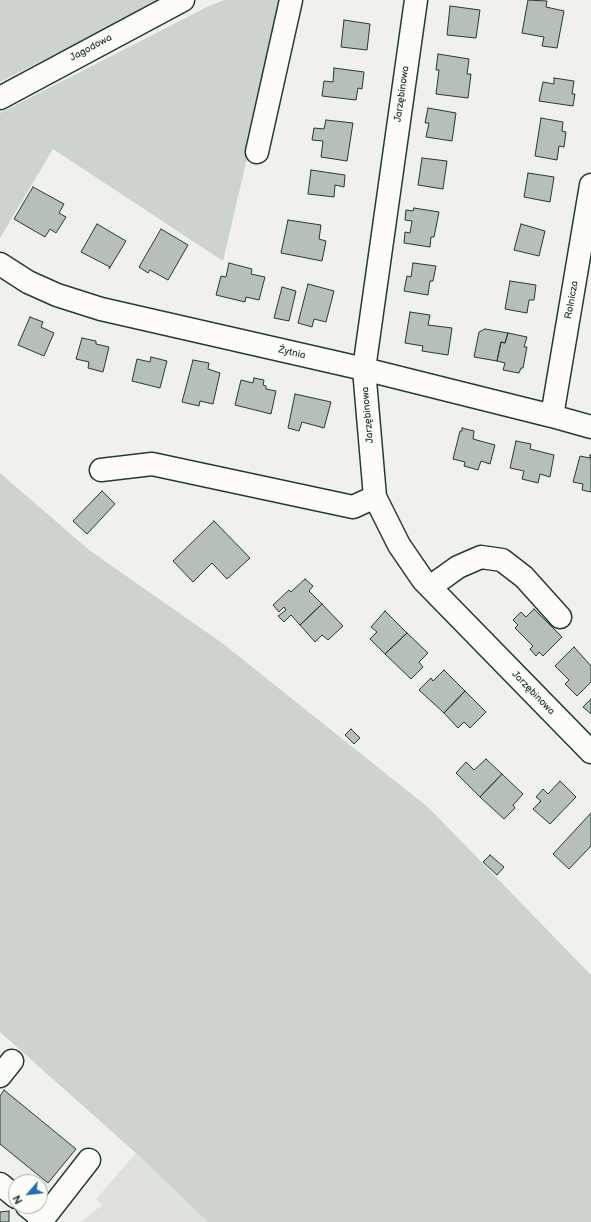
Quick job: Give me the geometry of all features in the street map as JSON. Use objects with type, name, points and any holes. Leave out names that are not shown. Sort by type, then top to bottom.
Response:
[{"type":"street","name":"Jagodowa","points":[[0,98],[183,0]]},
{"type":"street","points":[[257,152],[291,0]]},
{"type":"street","name":"Jarzębinowa","points":[[416,0],[364,369],[375,497],[399,545],[423,580],[591,752]]},
{"type":"street","name":"Rolnicza","points":[[552,416],[591,185]]},
{"type":"street","name":"Żytnia","points":[[0,264],[28,282],[57,295],[101,309],[364,369],[591,427]]},
{"type":"street","points":[[101,470],[152,464],[353,507],[375,497]]},
{"type":"street","points":[[430,587],[458,567],[481,557],[502,560],[524,577],[560,617]]},
{"type":"street","points":[[36,1216],[89,1160]]},
{"type":"street","points":[[0,1184],[8,1190]]},
{"type":"shaded area","points":[[0,0],[161,0],[0,82]]},
{"type":"shaded area","points":[[224,0],[284,0],[223,261],[53,149],[0,238],[0,113],[207,7]]},
{"type":"shaded area","points":[[0,473],[89,550],[222,643],[429,808],[591,975],[591,1222],[208,1222],[136,1153],[0,1032]]},
{"type":"shaded area","points":[[136,1153],[208,1222],[81,1222],[102,1205],[96,1199]]},
{"type":"building","points":[[528,0],[547,1],[546,7],[564,11],[557,48],[542,46],[544,37],[522,33]]},
{"type":"building","points":[[450,6],[480,10],[476,38],[447,35]]},
{"type":"building","points":[[344,20],[370,24],[367,50],[341,47]]},
{"type":"building","points":[[438,54],[469,59],[467,74],[471,74],[468,98],[436,94],[439,70],[436,70]]},
{"type":"building","points":[[334,68],[364,72],[362,89],[358,88],[356,100],[322,96],[324,81],[333,82]]},
{"type":"building","points":[[554,78],[574,81],[572,94],[575,94],[573,106],[539,101],[543,82],[554,84]]},
{"type":"building","points":[[428,108],[456,113],[452,141],[426,137],[429,123],[425,123]]},
{"type":"building","points":[[541,118],[563,122],[562,131],[566,132],[564,147],[559,146],[557,160],[535,156]]},
{"type":"building","points":[[326,120],[353,123],[347,161],[321,157],[323,141],[312,140],[314,128],[324,129]]},
{"type":"building","points":[[422,158],[447,161],[443,189],[418,185]]},
{"type":"building","points":[[311,170],[345,175],[344,187],[335,185],[334,197],[308,194]]},
{"type":"building","points":[[528,173],[554,177],[550,202],[524,197]]},
{"type":"building","points":[[33,187],[64,204],[59,213],[66,217],[56,233],[50,229],[45,237],[14,219]]},
{"type":"building","points":[[414,208],[439,212],[434,237],[431,237],[430,247],[404,243],[405,232],[410,233],[412,221],[405,220],[406,210],[413,211]]},
{"type":"building","points":[[288,220],[321,225],[319,239],[326,241],[322,261],[281,253]]},
{"type":"building","points":[[97,224],[126,241],[109,269],[110,267],[81,252]]},
{"type":"building","points":[[521,224],[545,231],[539,256],[514,250]]},
{"type":"building","points":[[161,229],[188,245],[168,280],[150,270],[148,273],[139,267]]},
{"type":"building","points":[[229,263],[252,269],[251,274],[265,277],[259,300],[246,297],[245,302],[216,295],[221,276],[226,277]]},
{"type":"building","points":[[413,263],[436,266],[433,281],[430,281],[428,295],[404,291],[407,276],[411,277]]},
{"type":"building","points":[[510,281],[536,285],[534,300],[529,300],[527,313],[505,309]]},
{"type":"building","points":[[308,284],[334,291],[326,322],[314,319],[312,327],[298,323]]},
{"type":"building","points":[[282,287],[296,291],[289,321],[274,318]]},
{"type":"building","points":[[410,312],[430,315],[428,325],[452,328],[448,355],[422,351],[423,346],[405,343]]},
{"type":"building","points":[[30,317],[43,322],[41,327],[54,333],[44,356],[18,345]]},
{"type":"building","points":[[485,329],[508,333],[505,343],[501,342],[497,361],[474,357],[479,332]]},
{"type":"building","points":[[508,333],[527,337],[524,347],[527,347],[523,368],[521,368],[519,373],[503,370],[505,363],[497,361],[501,342],[505,343]]},
{"type":"building","points":[[82,338],[96,341],[96,344],[109,347],[103,372],[88,368],[89,362],[76,359]]},
{"type":"building","points":[[151,357],[167,361],[160,388],[132,381],[137,359],[150,362]]},
{"type":"building","points":[[193,360],[209,363],[208,369],[220,373],[213,404],[200,401],[199,406],[182,402]]},
{"type":"building","points":[[254,378],[264,380],[263,385],[266,386],[266,389],[276,391],[271,414],[235,405],[241,380],[253,383]]},
{"type":"building","points":[[295,394],[331,402],[324,428],[302,422],[299,431],[288,428]]},
{"type":"building","points":[[462,428],[474,431],[473,439],[495,445],[490,464],[481,461],[478,470],[464,466],[465,462],[453,459]]},
{"type":"building","points":[[516,441],[531,444],[530,449],[554,455],[550,477],[540,474],[538,483],[522,479],[524,471],[510,468]]},
{"type":"building","points":[[590,455],[591,492],[582,490],[583,484],[573,482],[580,456],[590,458]]},
{"type":"building","points":[[102,491],[115,504],[87,534],[73,521]]},
{"type":"building","points":[[214,521],[250,558],[227,579],[212,563],[193,582],[173,561]]},
{"type":"building","points":[[305,579],[313,586],[309,591],[322,604],[300,625],[291,615],[284,622],[278,616],[286,610],[284,607],[279,612],[273,605],[289,590],[291,592]]},
{"type":"building","points":[[322,604],[343,626],[328,640],[322,635],[315,642],[300,625]]},
{"type":"building","points":[[534,609],[562,637],[543,656],[539,652],[536,656],[530,649],[533,646],[515,628],[518,625],[513,620],[521,612],[526,617]]},
{"type":"building","points":[[385,611],[407,633],[385,654],[370,639],[377,632],[371,627]]},
{"type":"building","points":[[407,633],[428,653],[419,662],[423,667],[411,679],[385,654]]},
{"type":"building","points":[[574,647],[591,666],[591,682],[577,696],[565,684],[569,680],[555,666]]},
{"type":"building","points":[[444,670],[465,691],[444,713],[419,690],[431,678],[433,681]]},
{"type":"building","points":[[465,691],[486,712],[470,728],[464,722],[458,728],[444,713]]},
{"type":"building","points":[[591,699],[591,714],[583,707]]},
{"type":"building","points":[[351,729],[360,738],[354,744],[345,735]]},
{"type":"building","points":[[486,759],[502,774],[480,797],[456,773],[466,762],[474,770]]},
{"type":"building","points":[[502,774],[523,794],[513,805],[515,808],[504,819],[480,797]]},
{"type":"building","points":[[560,781],[576,797],[550,824],[533,809],[541,801],[536,797],[543,789],[548,794]]},
{"type":"building","points":[[591,813],[591,846],[569,869],[553,854]]},
{"type":"building","points":[[490,855],[504,867],[497,875],[483,862]]},
{"type":"building","points":[[4,1090],[76,1149],[48,1183],[48,1174],[37,1174],[0,1144],[0,1096]]},
{"type":"building","points":[[8,1211],[9,1222],[0,1222],[0,1212]]}]
